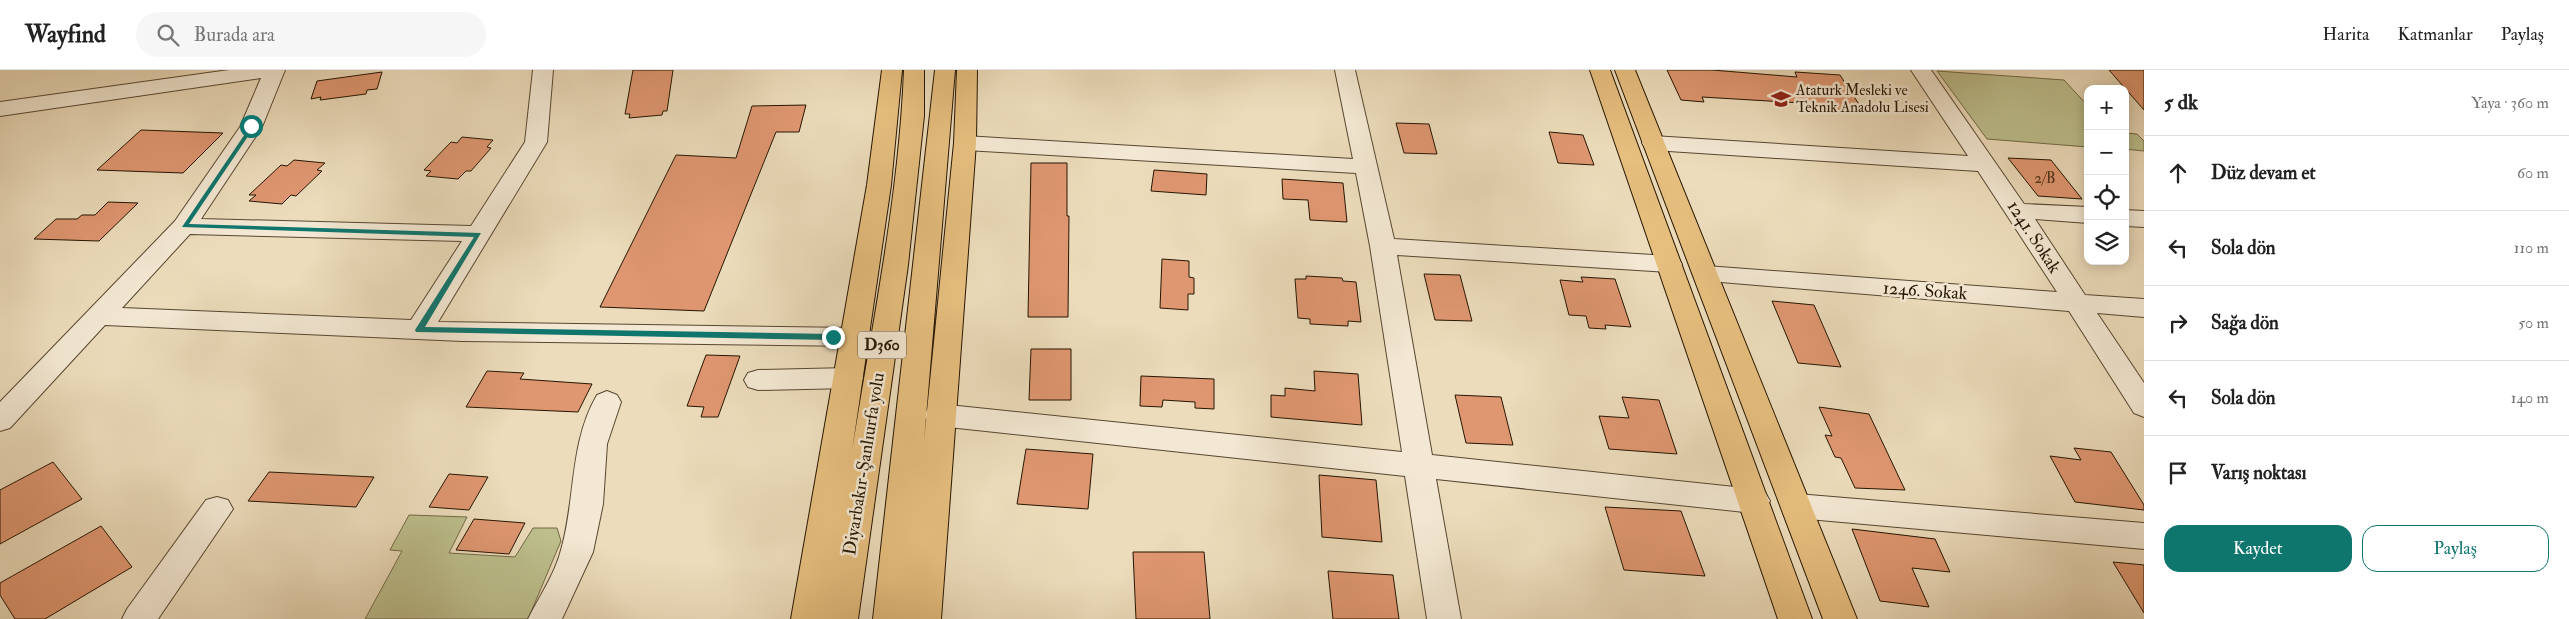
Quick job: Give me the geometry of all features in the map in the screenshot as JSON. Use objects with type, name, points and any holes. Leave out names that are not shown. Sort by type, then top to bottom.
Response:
[{"type":"main road","points":[[808,619],[849,378],[879,185],[892,70]]},
{"type":"main road","name":"Diyarbakır-Şanlıurfa yolu","points":[[840,619],[894,265],[913,116],[914,70]]},
{"type":"main road","name":"D360","points":[[890,619],[908,458],[945,70]]},
{"type":"main road","points":[[924,619],[939,416],[965,143],[967,70]]},
{"type":"main road","points":[[1600,70],[1795,619]]},
{"type":"main road","points":[[1624,70],[1706,274],[1840,619]]},
{"type":"street","points":[[0,109],[274,70]]},
{"type":"street","points":[[0,420],[184,226],[251,126],[274,70]]},
{"type":"street","points":[[419,330],[536,142],[542,70]]},
{"type":"street","points":[[1346,70],[1384,246],[1397,337],[1421,464],[1444,619]]},
{"type":"street","name":"1241. Sokak","points":[[1921,70],[2017,211],[2144,406]]},
{"type":"street","points":[[965,143],[1367,167]]},
{"type":"street","points":[[1653,143],[1984,164]]},
{"type":"street","points":[[2017,211],[2084,215]]},
{"type":"street","points":[[2129,218],[2144,219]]},
{"type":"street","points":[[184,226],[479,234]]},
{"type":"street","points":[[1384,246],[1669,264]]},
{"type":"street","name":"1246. Sokak","points":[[1706,274],[2144,308]]},
{"type":"street","points":[[98,316],[419,330],[855,337]]},
{"type":"street","points":[[758,380],[849,378]]},
{"type":"street","points":[[545,619],[577,552],[587,504],[588,473],[592,444],[607,402]]},
{"type":"street","points":[[939,416],[1421,464],[1754,501]]},
{"type":"street","points":[[1797,506],[2144,536]]},
{"type":"street","points":[[139,619],[217,509]]},
{"type":"green space","points":[[1937,71],[2064,80],[2084,102],[2084,147],[1987,139]]},
{"type":"green space","points":[[2129,133],[2137,134],[2144,141],[2144,151],[2129,149]]},
{"type":"green space","points":[[409,515],[467,517],[449,553],[515,557],[533,528],[557,528],[561,541],[528,619],[365,619],[402,551],[390,550]]},
{"type":"building","points":[[633,70],[673,70],[667,111],[663,111],[662,115],[629,118],[630,114],[625,114]]},
{"type":"building","points":[[1667,70],[1712,70],[1797,77],[1795,72],[1840,75],[1864,112],[1838,110],[1835,105],[1702,97],[1704,102],[1681,100]]},
{"type":"building","points":[[2109,70],[2144,70],[2144,110],[2129,93],[2129,85],[2122,85]]},
{"type":"building","points":[[382,72],[377,89],[367,90],[366,94],[320,100],[321,97],[311,99],[317,81]]},
{"type":"building","points":[[806,105],[799,132],[776,132],[704,311],[600,307],[676,155],[736,158],[752,106]]},
{"type":"building","points":[[1396,123],[1429,124],[1437,154],[1404,153]]},
{"type":"building","points":[[141,130],[223,133],[183,173],[97,170]]},
{"type":"building","points":[[1549,132],[1583,135],[1594,165],[1558,163]]},
{"type":"building","points":[[462,137],[493,140],[487,147],[491,148],[471,171],[466,171],[458,179],[426,176],[431,171],[424,170],[451,142],[457,143]]},
{"type":"building","points":[[2008,158],[2051,160],[2082,199],[2038,196]]},
{"type":"building","points":[[294,160],[325,163],[317,170],[322,171],[296,196],[291,195],[282,204],[249,201],[256,195],[249,195],[281,165],[287,166]]},
{"type":"building","points":[[1031,163],[1067,163],[1067,216],[1069,216],[1068,317],[1028,317]]},
{"type":"building","points":[[1154,170],[1207,174],[1206,195],[1151,191]]},
{"type":"building","points":[[1282,179],[1343,183],[1347,222],[1310,220],[1308,200],[1283,199]]},
{"type":"building","points":[[108,202],[138,203],[99,241],[34,239],[56,219],[77,219],[82,215],[95,215]]},
{"type":"building","points":[[1162,259],[1189,261],[1189,277],[1194,278],[1194,294],[1188,294],[1188,310],[1160,308]]},
{"type":"building","points":[[1424,274],[1460,275],[1472,321],[1435,320]]},
{"type":"building","points":[[1306,276],[1342,278],[1343,281],[1356,282],[1361,322],[1348,321],[1348,326],[1310,324],[1310,319],[1298,318],[1295,279],[1306,279]]},
{"type":"building","points":[[1581,277],[1615,279],[1631,327],[1605,325],[1606,329],[1589,328],[1586,316],[1569,315],[1560,280],[1583,282]]},
{"type":"building","points":[[1772,301],[1814,305],[1841,367],[1798,363]]},
{"type":"building","points":[[1031,349],[1071,349],[1071,400],[1029,400]]},
{"type":"building","points":[[706,355],[740,356],[718,417],[701,417],[704,407],[687,406]]},
{"type":"building","points":[[487,371],[524,373],[520,379],[592,384],[578,412],[466,407]]},
{"type":"building","points":[[1314,371],[1358,374],[1362,425],[1271,417],[1271,395],[1285,396],[1285,388],[1315,391]]},
{"type":"building","points":[[1141,376],[1214,379],[1214,409],[1195,408],[1195,402],[1163,400],[1162,407],[1140,406]]},
{"type":"building","points":[[1455,395],[1501,397],[1513,445],[1466,443]]},
{"type":"building","points":[[1622,397],[1659,400],[1677,454],[1609,449],[1599,416],[1629,418]]},
{"type":"building","points":[[1819,407],[1869,414],[1905,490],[1855,488],[1841,458],[1835,457],[1825,435],[1832,436]]},
{"type":"building","points":[[2074,448],[2111,452],[2144,505],[2144,510],[2075,502],[2050,456],[2081,460]]},
{"type":"building","points":[[1026,449],[1093,454],[1088,509],[1017,504]]},
{"type":"building","points":[[53,462],[82,499],[0,544],[0,490]]},
{"type":"building","points":[[269,472],[374,477],[356,507],[248,501]]},
{"type":"building","points":[[449,474],[488,477],[469,510],[429,507]]},
{"type":"building","points":[[1319,475],[1376,480],[1382,542],[1322,537]]},
{"type":"building","points":[[1605,507],[1681,511],[1705,576],[1624,570]]},
{"type":"building","points":[[474,519],[525,523],[509,554],[456,550]]},
{"type":"building","points":[[101,526],[132,567],[45,619],[15,619],[0,595],[0,583]]},
{"type":"building","points":[[1852,529],[1935,539],[1950,572],[1912,568],[1929,607],[1880,601]]},
{"type":"building","points":[[1133,552],[1204,552],[1210,619],[1136,619]]},
{"type":"building","points":[[2113,562],[2144,565],[2144,613]]},
{"type":"building","points":[[1328,571],[1393,575],[1399,619],[1333,619]]},
{"type":"place","name":"Ataturk Mesleki ve Teknik Anadolu Lisesi","points":[[1781,99]]},
{"type":"route","points":[[251,126],[184,226],[479,234],[419,330],[833,337]]}]
